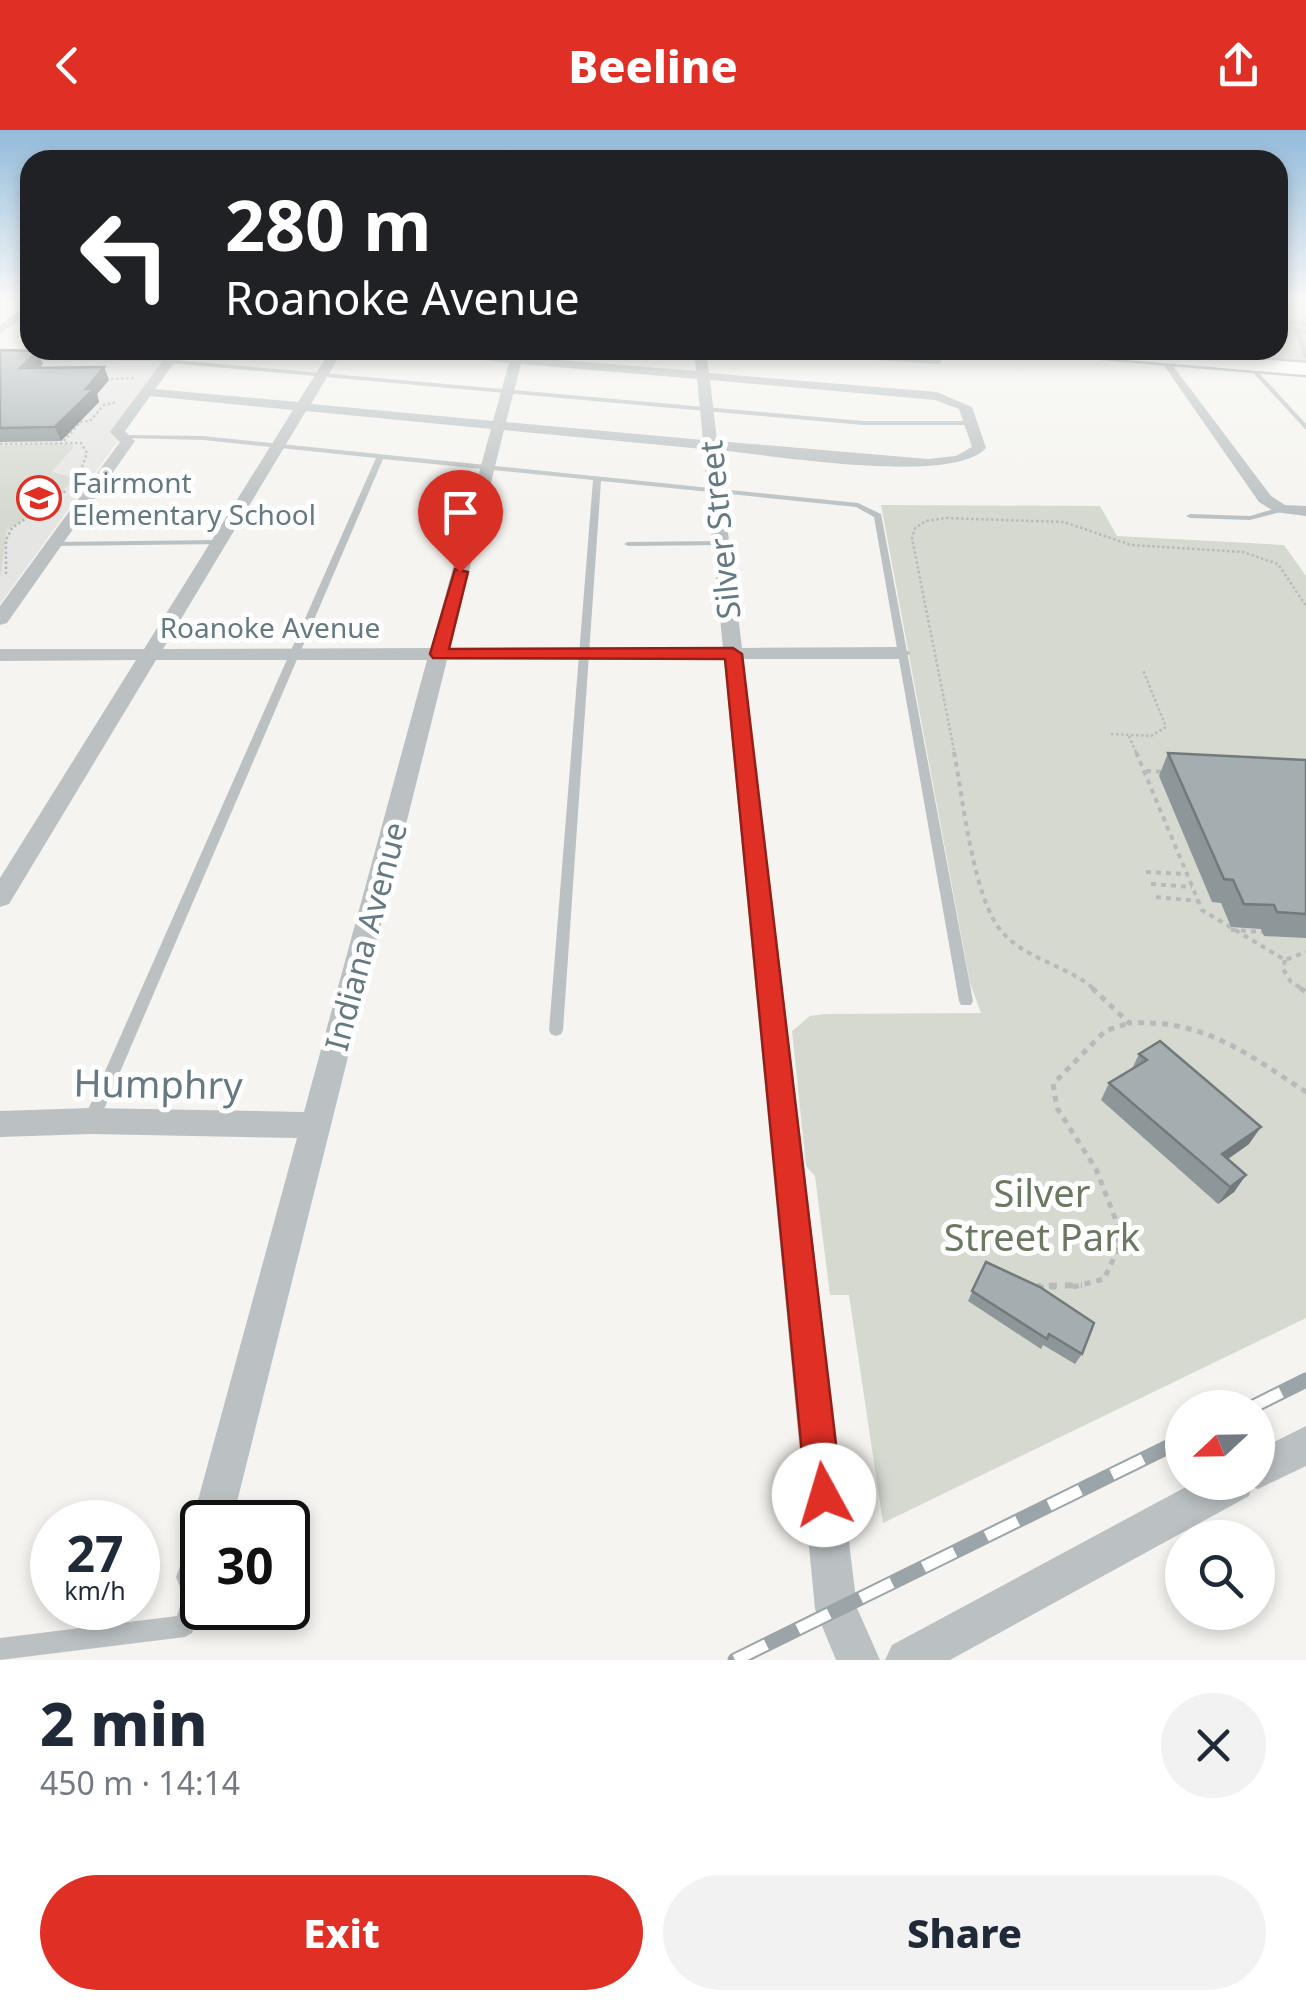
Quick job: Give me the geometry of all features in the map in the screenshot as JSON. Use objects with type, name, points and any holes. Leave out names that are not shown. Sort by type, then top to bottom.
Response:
[{"type":"street","points":[[0,619],[127,438],[116,432],[160,371]]},
{"type":"street","points":[[0,898],[323,371]]},
{"type":"street","name":"Indiana Avenue","points":[[218,1500],[513,371]]},
{"type":"street","name":"Silver Street","points":[[702,371],[836,1609],[858,1660]]},
{"type":"street","points":[[147,386],[300,407],[906,462],[962,460],[977,452],[979,443],[965,407],[946,398],[765,371]]},
{"type":"street","points":[[1172,371],[1266,500],[1292,510]]},
{"type":"street","name":"Roanoke Avenue","points":[[0,654],[901,654]]},
{"type":"street","name":"Humphry","points":[[0,1124],[92,1121],[316,1125]]},
{"type":"street","points":[[1275,1461],[1306,1445]]},
{"type":"street","points":[[907,1660],[1202,1500]]},
{"type":"lane","points":[[298,371],[875,423],[972,423]]},
{"type":"lane","points":[[1255,371],[1306,428]]},
{"type":"lane","points":[[127,438],[174,436],[278,445],[858,505],[874,510],[966,1001]]},
{"type":"lane","points":[[92,1121],[380,456]]},
{"type":"lane","points":[[556,1030],[597,478]]},
{"type":"lane","points":[[1190,516],[1260,517],[1292,510]]},
{"type":"lane","points":[[53,544],[218,542]]},
{"type":"lane","points":[[628,544],[721,543]]},
{"type":"lane","points":[[0,1649],[180,1627]]},
{"type":"path","points":[[111,379],[137,376],[147,386]]},
{"type":"path","points":[[64,441],[80,422],[90,421],[104,405],[130,399]]},
{"type":"path","points":[[0,444],[64,441],[81,443],[86,449],[79,476],[64,494],[12,528],[6,540],[7,573],[0,582]]},
{"type":"path","points":[[1129,1023],[1090,985],[1033,957],[1002,932],[984,902],[912,538],[915,528],[926,521],[946,518],[1064,522],[1132,545],[1255,554],[1278,564],[1306,606]]},
{"type":"path","points":[[1111,734],[1151,736],[1166,727],[1143,670]]},
{"type":"path","points":[[1129,736],[1202,910],[1285,960],[1306,952]]},
{"type":"path","points":[[1144,771],[1180,772]]},
{"type":"path","points":[[1146,872],[1187,874]]},
{"type":"path","points":[[1151,884],[1192,887]]},
{"type":"path","points":[[1156,897],[1198,901]]},
{"type":"path","points":[[1228,929],[1267,932]]},
{"type":"path","points":[[1285,960],[1283,969],[1291,982],[1306,992]]},
{"type":"path","points":[[1034,1298],[1038,1286],[1070,1288],[1104,1278],[1119,1247],[1117,1223],[1096,1169],[1057,1108],[1053,1084],[1105,1031],[1162,1018],[1193,1026],[1217,1036],[1306,1092]]},
{"type":"shaded area","name":"Fairmont Elementary School","points":[[0,371],[168,371],[0,604]]},
{"type":"green space","points":[[75,445],[52,472],[74,478],[57,498],[7,530],[0,579],[0,446]]},
{"type":"green space","name":"Silver Street Park","points":[[881,505],[1100,506],[1117,536],[1284,545],[1306,576],[1306,1318],[883,1523],[849,1295],[830,1295],[815,1176],[806,1166],[792,1031],[810,1016],[825,1014],[981,1013],[970,983]]},
{"type":"building","name":"Fairmont Elementary School","points":[[0,371],[100,371],[86,389],[95,388],[55,427],[0,428]]},
{"type":"building","points":[[1168,753],[1306,760],[1306,914],[1277,912],[1274,905],[1244,904],[1233,880],[1224,879]]},
{"type":"building","points":[[1160,1041],[1261,1127],[1222,1154],[1246,1175],[1230,1187],[1109,1083],[1147,1060],[1139,1054]]},
{"type":"building","points":[[986,1262],[1040,1287],[1094,1323],[1082,1354],[1049,1334],[1047,1339],[972,1291]]},
{"type":"railway","points":[[1275,1396],[1306,1380]]},
{"type":"railway","points":[[735,1660],[1165,1448]]},
{"type":"place","name":"Fairmont Elementary School","points":[[39,498]]},
{"type":"route","points":[[460,572],[439,654],[733,654],[824,1495]]}]
